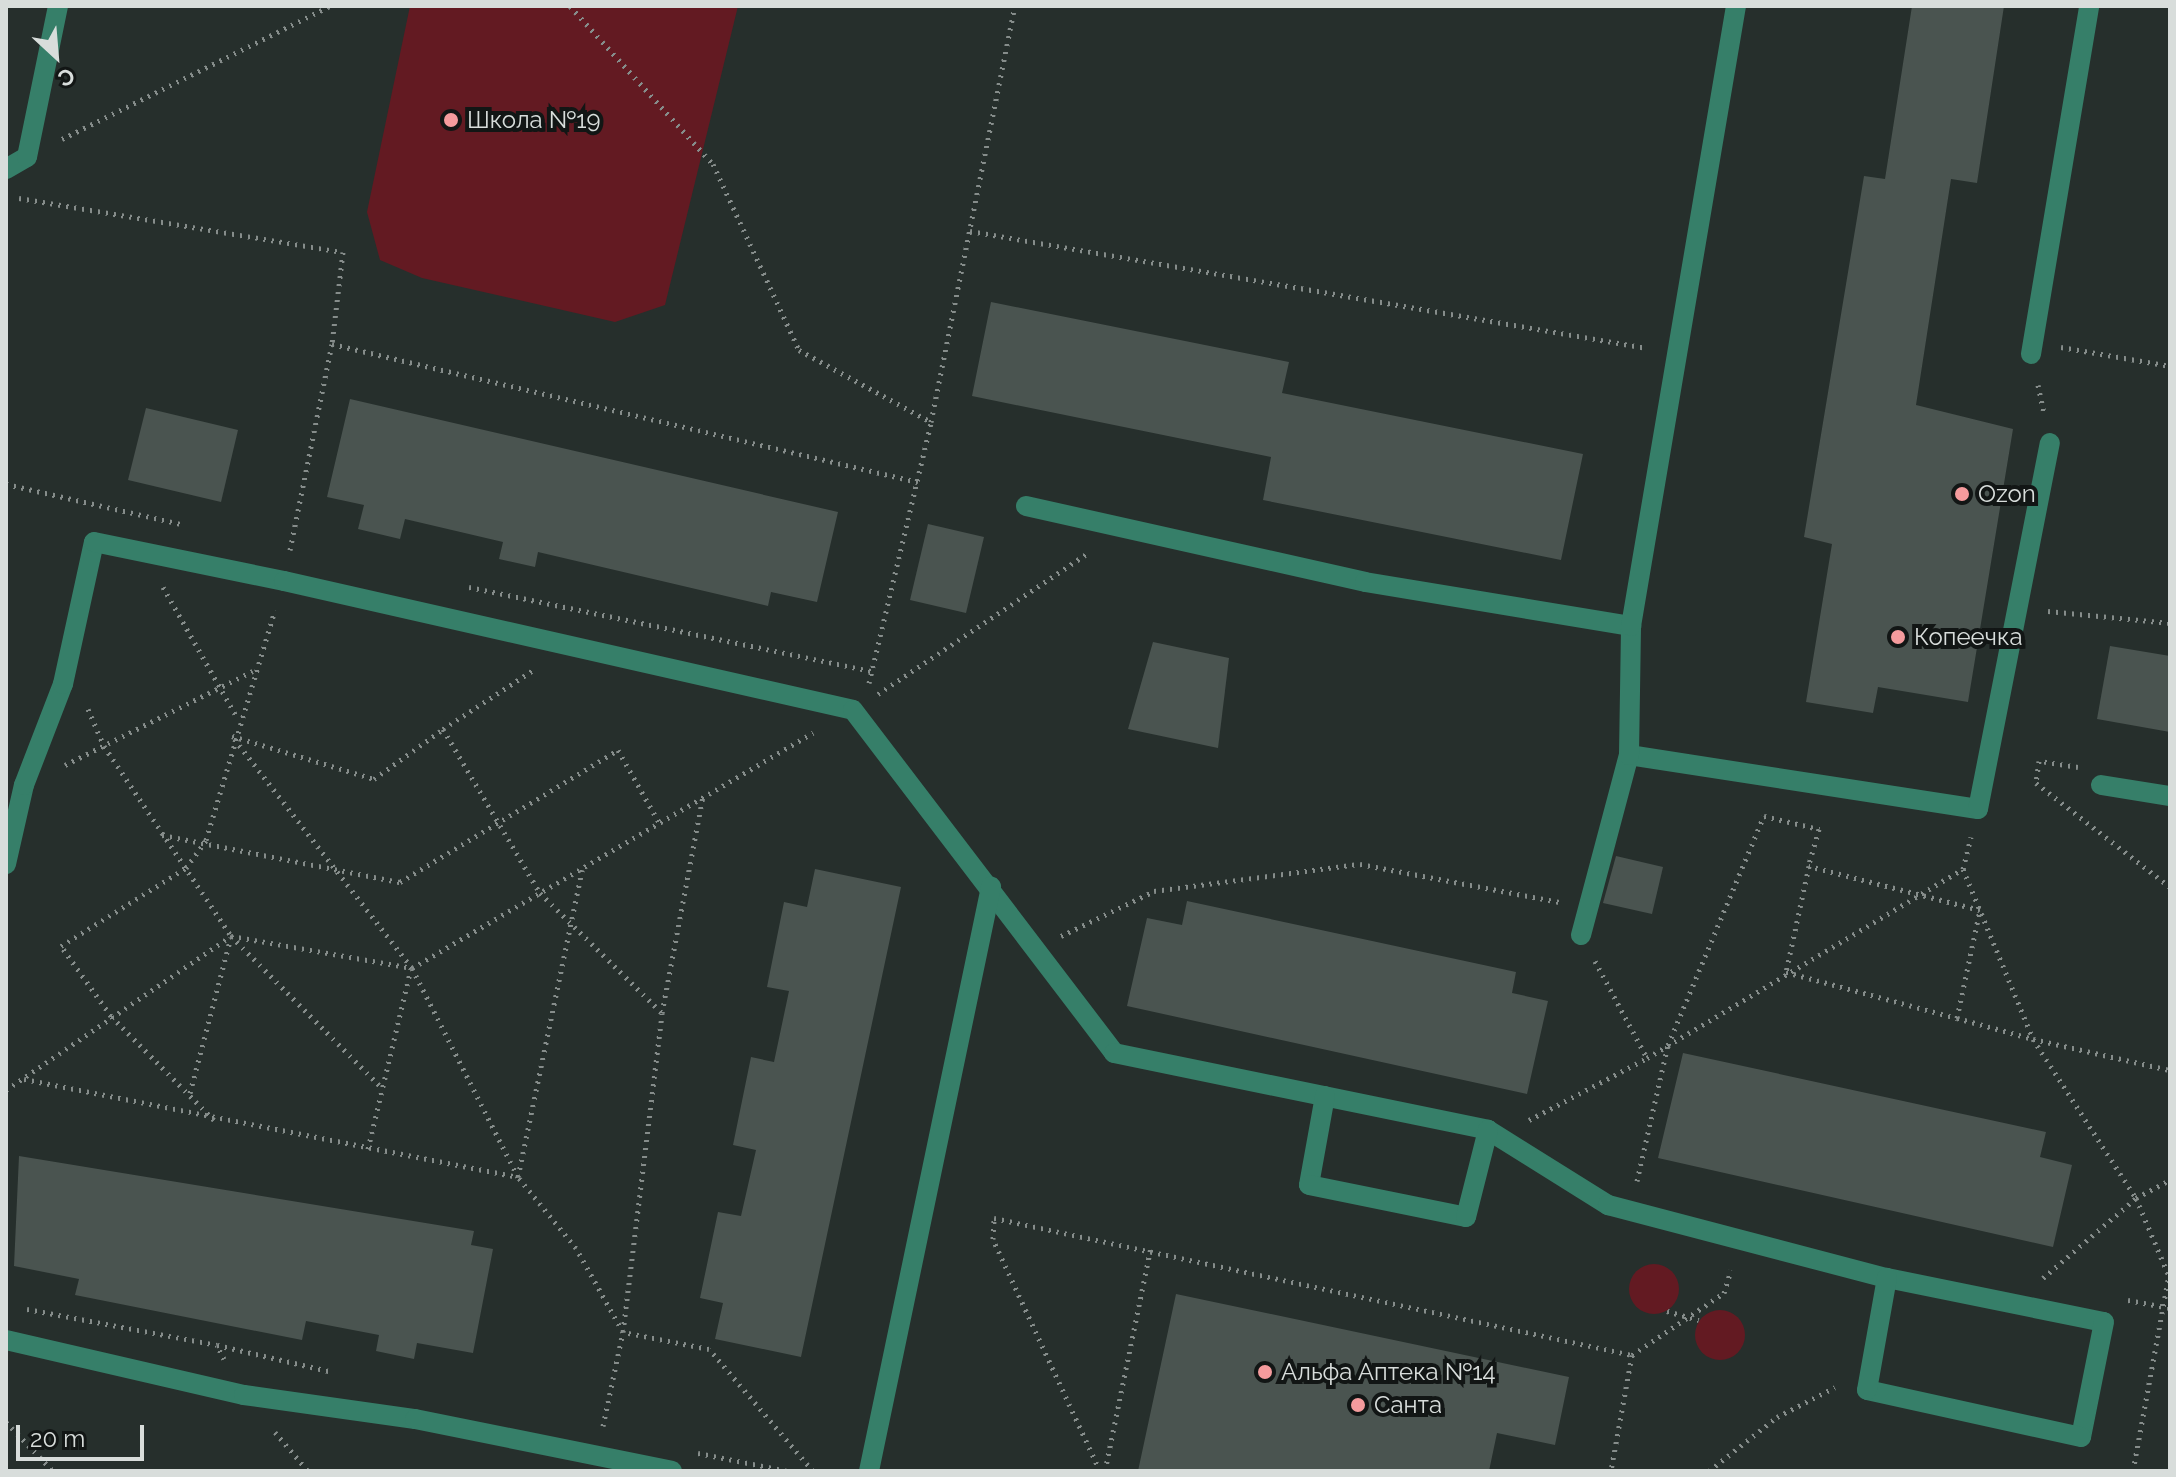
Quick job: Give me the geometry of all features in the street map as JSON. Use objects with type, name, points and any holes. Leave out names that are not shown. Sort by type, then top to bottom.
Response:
[{"type":"lane","points":[[6,169],[27,157],[58,6]]},
{"type":"lane","points":[[1581,935],[1629,755],[1631,626],[1736,6]]},
{"type":"lane","points":[[2032,348],[2089,6]]},
{"type":"lane","points":[[1629,755],[1978,809],[2050,443]]},
{"type":"lane","points":[[1026,506],[1365,582],[1631,626]]},
{"type":"lane","points":[[6,864],[24,785],[68,661],[94,542],[284,581],[853,710],[991,887],[1114,1053],[1488,1130],[1608,1205],[1887,1278],[2104,1322],[2081,1437],[1867,1390],[1887,1278]]},
{"type":"lane","points":[[2101,785],[2170,796]]},
{"type":"lane","points":[[869,1471],[991,887]]},
{"type":"lane","points":[[1325,1096],[1309,1185],[1403,1205],[1466,1217],[1488,1130]]},
{"type":"lane","points":[[6,1340],[244,1395],[415,1419],[672,1471]]},
{"type":"path","points":[[27,157],[330,6]]},
{"type":"path","points":[[570,6],[713,164],[799,350],[931,422]]},
{"type":"path","points":[[853,710],[875,672],[931,422],[1015,6]]},
{"type":"path","points":[[6,196],[343,252],[332,344],[284,581],[232,736],[206,840],[186,868],[61,946],[111,1016],[214,1120]]},
{"type":"path","points":[[970,231],[1676,353]]},
{"type":"path","points":[[332,344],[918,482]]},
{"type":"path","points":[[2050,443],[2032,348],[2170,366]]},
{"type":"path","points":[[6,484],[186,525]]},
{"type":"path","points":[[6,1090],[231,936],[412,968],[853,710],[1123,529]]},
{"type":"path","points":[[276,546],[306,552]]},
{"type":"path","points":[[147,581],[162,584],[216,688],[238,718]]},
{"type":"path","points":[[460,585],[875,672]]},
{"type":"path","points":[[2016,608],[2170,623]]},
{"type":"path","points":[[232,736],[374,779],[443,729],[524,681],[557,642]]},
{"type":"path","points":[[68,661],[104,746],[231,936],[382,1088]]},
{"type":"path","points":[[24,785],[254,671]]},
{"type":"path","points":[[443,729],[540,893],[662,1013]]},
{"type":"path","points":[[232,736],[412,968],[518,1177],[576,1248],[623,1332],[709,1349],[813,1471]]},
{"type":"path","points":[[162,835],[206,840],[400,882],[618,750],[660,824]]},
{"type":"path","points":[[602,1434],[623,1332],[662,1013],[703,795]]},
{"type":"path","points":[[1634,1194],[1668,1045],[1764,816],[1819,829],[1786,972]]},
{"type":"path","points":[[1036,948],[1154,891],[1360,864],[1588,908]]},
{"type":"path","points":[[1809,866],[1914,897],[1980,910]]},
{"type":"path","points":[[518,1177],[575,929],[582,869]]},
{"type":"path","points":[[1536,1130],[1524,1122],[1647,1058],[1786,972],[1963,869],[2033,1039],[2136,1198],[2169,1273],[2168,1308],[2133,1471]]},
{"type":"path","points":[[1957,1018],[1980,910]]},
{"type":"path","points":[[1581,935],[1647,1058]]},
{"type":"path","points":[[190,1094],[231,936]]},
{"type":"path","points":[[368,1149],[412,968]]},
{"type":"path","points":[[1786,972],[2033,1039],[2170,1070]]},
{"type":"path","points":[[23,1079],[214,1120],[518,1177]]},
{"type":"path","points":[[2052,1285],[2038,1282],[2136,1198],[2170,1180]]},
{"type":"path","points":[[1103,1471],[993,1239],[994,1218],[1151,1247],[1632,1355]]},
{"type":"path","points":[[1611,1471],[1632,1355],[1688,1314],[1724,1293],[1741,1239]]},
{"type":"path","points":[[1103,1471],[1151,1247]]},
{"type":"path","points":[[2123,1299],[2168,1308]]},
{"type":"path","points":[[21,1308],[217,1345]]},
{"type":"path","points":[[1667,1311],[1688,1314],[1699,1320]]},
{"type":"path","points":[[1709,1471],[1777,1417],[1871,1368]]},
{"type":"path","points":[[6,1422],[53,1471]]},
{"type":"shaded area","points":[[410,6],[738,6],[665,305],[615,322],[422,278],[380,260],[367,212]]},
{"type":"shaded area","points":[[1654,1264],[1672,1271],[1679,1289],[1672,1307],[1654,1314],[1636,1307],[1629,1289],[1636,1271]]},
{"type":"shaded area","points":[[1720,1310],[1738,1317],[1745,1335],[1738,1353],[1720,1360],[1702,1353],[1695,1335],[1702,1317]]},
{"type":"building","points":[[1912,6],[2004,6],[1977,183],[1951,179],[1916,405],[2013,429],[1968,702],[1878,687],[1873,713],[1806,702],[1832,544],[1804,537],[1864,176],[1885,179]]},
{"type":"building","points":[[991,302],[1289,362],[1282,393],[1583,454],[1561,560],[1263,500],[1271,457],[972,396]]},
{"type":"building","points":[[350,399],[838,512],[817,602],[771,592],[768,606],[538,552],[535,567],[499,559],[503,542],[405,519],[400,539],[358,529],[364,505],[327,497]]},
{"type":"building","points":[[146,408],[238,430],[221,502],[128,480]]},
{"type":"building","points":[[928,524],[984,537],[966,613],[910,600]]},
{"type":"building","points":[[1153,642],[1229,658],[1218,748],[1128,729]]},
{"type":"building","points":[[2110,646],[2170,656],[2170,732],[2097,719]]},
{"type":"building","points":[[1616,856],[1663,867],[1652,914],[1603,903]]},
{"type":"building","points":[[815,869],[901,887],[801,1357],[715,1339],[723,1303],[700,1298],[718,1212],[741,1216],[756,1150],[733,1145],[751,1057],[774,1062],[789,991],[767,987],[784,902],[807,907]]},
{"type":"building","points":[[1187,901],[1516,972],[1512,993],[1548,1001],[1527,1094],[1127,1006],[1147,918],[1182,925]]},
{"type":"building","points":[[1683,1053],[2046,1132],[2040,1157],[2072,1165],[2053,1247],[1658,1158]]},
{"type":"building","points":[[19,1156],[474,1231],[471,1245],[493,1249],[473,1353],[417,1343],[414,1359],[376,1351],[379,1335],[306,1321],[302,1340],[75,1295],[79,1279],[14,1266]]},
{"type":"building","name":"Санта","points":[[1176,1294],[1569,1377],[1555,1445],[1497,1433],[1489,1471],[1138,1471]]},
{"type":"place","name":"Школа №19","points":[[451,120]]},
{"type":"place","name":"Ozon","points":[[1962,494]]},
{"type":"place","name":"Копеечка","points":[[1898,637]]},
{"type":"place","name":"Альфа Аптека №14","points":[[1265,1372]]},
{"type":"place","name":"Санта","points":[[1358,1405]]}]
